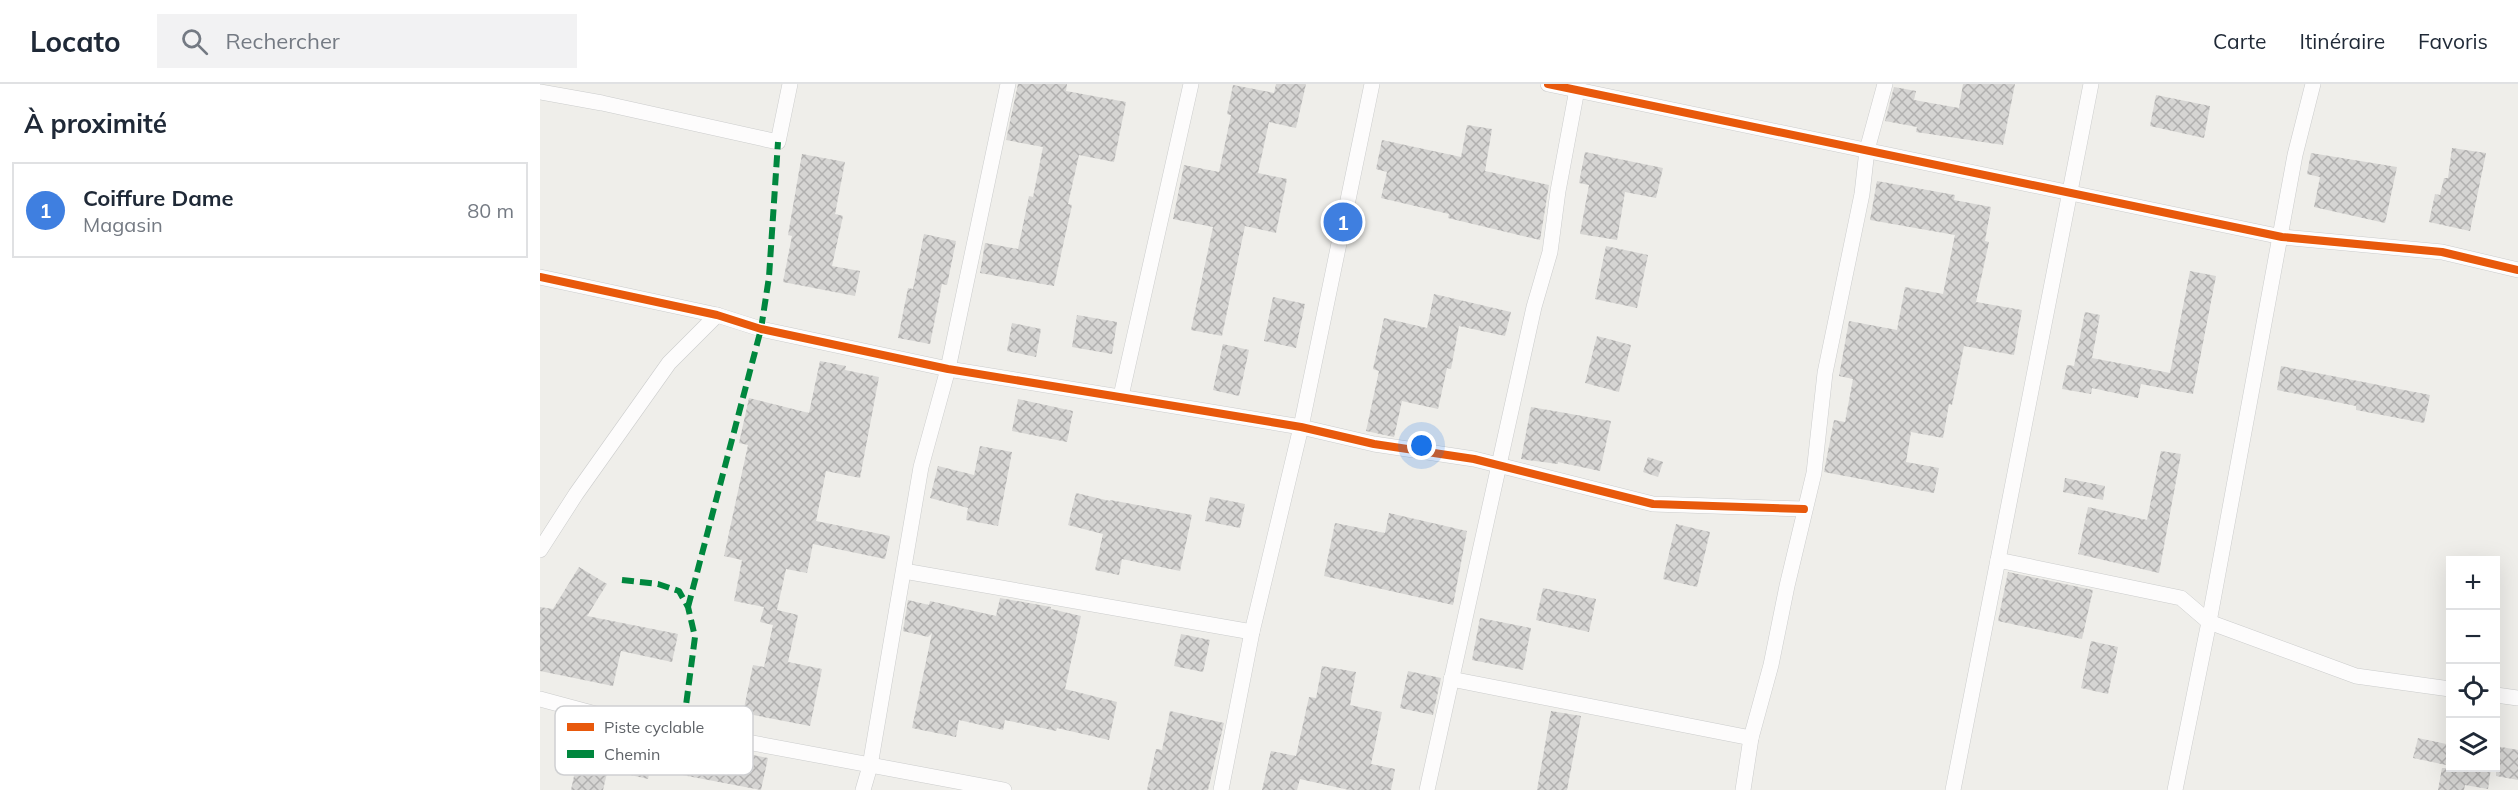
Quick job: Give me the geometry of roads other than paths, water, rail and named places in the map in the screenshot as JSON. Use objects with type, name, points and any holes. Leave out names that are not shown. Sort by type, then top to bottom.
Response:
[{"type":"street","points":[[540,92],[602,103],[778,142],[790,84]]},
{"type":"street","points":[[863,790],[870,766],[921,467],[948,369],[1008,84]]},
{"type":"street","points":[[1121,396],[1191,84]]},
{"type":"street","points":[[1221,790],[1252,632],[1301,428],[1372,84]]},
{"type":"street","points":[[1548,84],[1578,87],[1636,104],[2282,237],[2442,252],[2518,270]]},
{"type":"street","points":[[1743,790],[1751,738],[1771,665],[1804,509],[1814,473],[1825,373],[1862,194],[1867,150],[1885,84]]},
{"type":"street","points":[[1953,790],[2091,84]]},
{"type":"street","points":[[2175,790],[2210,622],[2282,237],[2295,155],[2313,84]]},
{"type":"street","points":[[1427,790],[1534,307],[1550,252],[1564,153],[1578,87]]},
{"type":"street","points":[[540,277],[717,315],[761,329],[948,369],[1121,396],[1498,465],[1653,504],[1804,509]]},
{"type":"street","points":[[540,550],[576,494],[669,363],[717,315]]},
{"type":"street","points":[[1998,560],[2181,598],[2210,622],[2356,676],[2446,688]]},
{"type":"street","points":[[904,572],[1252,632]]},
{"type":"street","points":[[1451,680],[1751,738]]},
{"type":"street","points":[[2500,696],[2518,698]]},
{"type":"street","points":[[540,699],[566,706]]},
{"type":"street","points":[[753,742],[1004,790]]},
{"type":"place","name":"Coiffure Dame","points":[[1343,222]]}]
